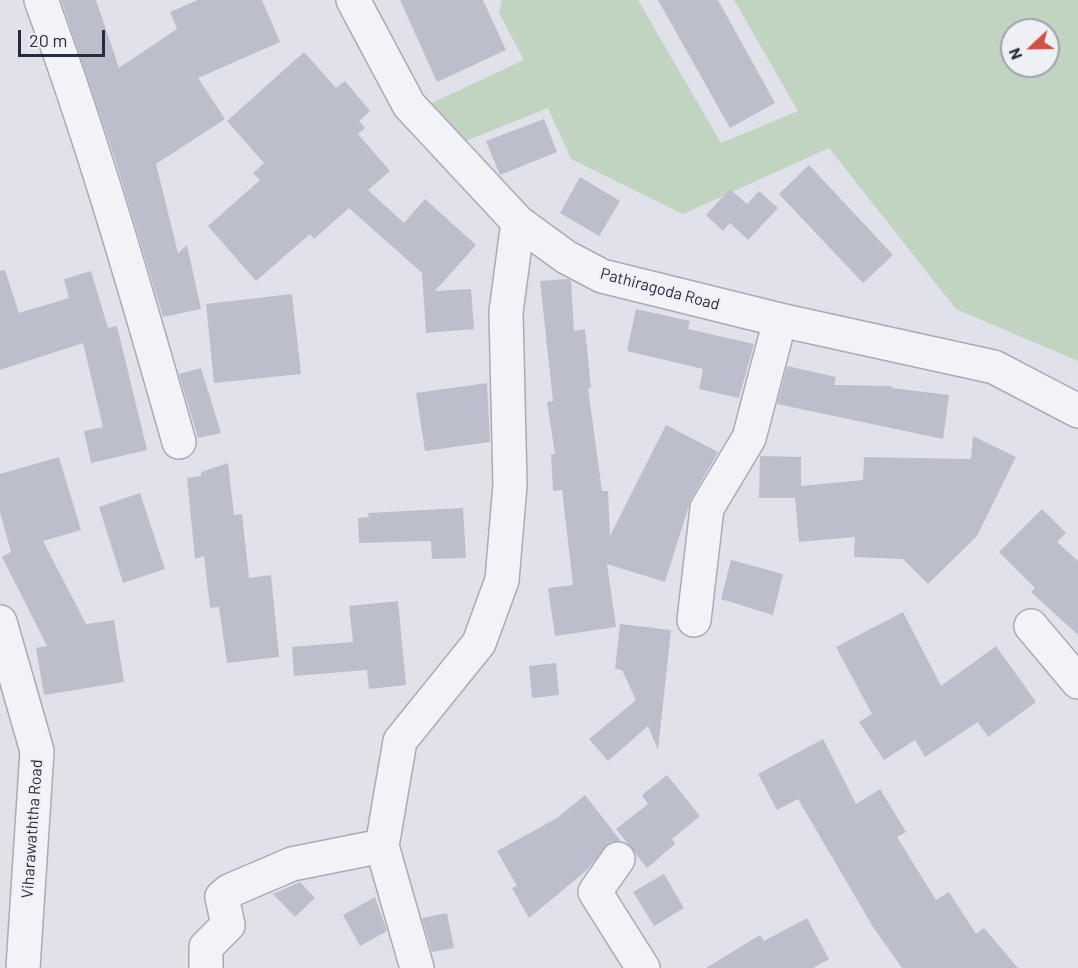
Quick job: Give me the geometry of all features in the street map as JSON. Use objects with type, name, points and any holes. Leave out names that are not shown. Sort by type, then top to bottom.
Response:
[{"type":"street","points":[[41,0],[84,122],[179,442]]},
{"type":"street","name":"Pathiragoda Road","points":[[353,0],[409,105],[518,222],[566,257],[602,276],[780,320],[994,367],[1078,411]]},
{"type":"street","points":[[417,968],[382,846],[400,741],[479,643],[502,580],[510,485],[506,312],[518,222]]},
{"type":"street","points":[[694,620],[707,508],[748,438],[780,320]]},
{"type":"street","name":"Viharawaththa Road","points":[[0,622],[37,751],[23,968]]},
{"type":"street","points":[[1031,626],[1078,682]]},
{"type":"street","points":[[206,968],[206,947],[228,926],[222,897],[229,891],[292,864],[382,846]]},
{"type":"street","points":[[618,859],[595,892],[643,968]]},
{"type":"green space","points":[[502,0],[638,0],[721,143],[798,111],[734,0],[1078,0],[1078,361],[956,309],[829,148],[683,214],[571,159],[548,108],[458,144],[421,108],[524,60],[499,13]]},
{"type":"building","points":[[61,0],[96,0],[119,68],[177,29],[170,12],[198,0],[262,0],[280,42],[198,78],[225,119],[156,164],[178,253],[187,245],[201,309],[163,317],[115,159]]},
{"type":"building","points":[[400,0],[483,0],[506,50],[437,82]]},
{"type":"building","points":[[658,0],[718,0],[775,103],[730,128]]},
{"type":"building","points":[[304,52],[336,88],[345,81],[370,111],[359,121],[365,128],[358,134],[390,171],[368,190],[404,223],[425,199],[476,245],[435,291],[471,289],[474,329],[426,333],[422,273],[349,208],[314,239],[310,234],[256,281],[208,226],[260,180],[253,173],[264,163],[227,121]]},
{"type":"building","points":[[544,119],[557,152],[500,175],[486,141]]},
{"type":"building","points":[[809,165],[893,255],[863,283],[779,194]]},
{"type":"building","points":[[580,177],[620,201],[599,236],[560,213]]},
{"type":"building","points":[[730,189],[747,204],[759,191],[778,208],[748,240],[730,223],[723,231],[706,215]]},
{"type":"building","points":[[5,270],[19,313],[69,298],[64,279],[91,271],[108,328],[117,326],[147,450],[91,463],[84,431],[103,427],[83,343],[0,370],[0,271]]},
{"type":"building","points":[[568,279],[571,281],[574,331],[585,329],[591,388],[588,388],[602,491],[608,491],[610,536],[666,425],[718,452],[691,499],[665,582],[607,564],[616,627],[555,636],[548,588],[573,585],[562,490],[553,491],[551,454],[555,454],[547,402],[553,401],[540,281]]},
{"type":"building","points":[[292,294],[301,374],[214,383],[206,304]]},
{"type":"building","points":[[636,309],[690,321],[688,329],[754,344],[739,398],[699,389],[703,369],[627,351]]},
{"type":"building","points":[[787,366],[836,377],[834,385],[892,386],[892,388],[949,395],[943,439],[777,404]]},
{"type":"building","points":[[201,368],[221,433],[198,438],[179,374]]},
{"type":"building","points":[[487,383],[490,442],[425,451],[416,393]]},
{"type":"building","points":[[973,436],[1016,457],[977,536],[928,584],[903,559],[854,557],[855,537],[799,542],[795,498],[759,498],[760,456],[801,457],[801,486],[863,480],[864,457],[971,459]]},
{"type":"building","points":[[59,457],[81,530],[43,541],[86,624],[114,620],[124,682],[44,695],[36,648],[47,646],[2,557],[11,552],[0,512],[0,474]]},
{"type":"building","points":[[228,463],[234,515],[242,514],[249,578],[271,575],[279,657],[227,663],[219,607],[210,608],[204,556],[195,559],[187,478],[201,476],[201,472]]},
{"type":"building","points":[[140,493],[165,569],[123,583],[99,507]]},
{"type":"building","points":[[463,508],[466,558],[432,559],[431,541],[359,543],[358,518],[369,517],[368,513]]},
{"type":"building","points":[[1042,509],[1066,533],[1057,542],[1078,561],[1078,635],[1031,592],[1035,588],[999,552]]},
{"type":"building","points":[[731,560],[783,574],[773,615],[721,599]]},
{"type":"building","points":[[398,601],[406,685],[369,689],[367,670],[294,676],[292,647],[353,642],[349,606]]},
{"type":"building","points":[[903,612],[941,686],[996,646],[1036,702],[988,737],[978,722],[925,757],[915,740],[884,760],[859,722],[872,714],[836,647]]},
{"type":"building","points":[[620,624],[671,630],[658,750],[648,726],[608,761],[589,739],[636,700],[622,670],[615,669]]},
{"type":"building","points":[[556,663],[559,695],[532,698],[529,666]]},
{"type":"building","points":[[823,739],[856,804],[880,789],[906,832],[897,837],[936,900],[949,892],[976,934],[984,928],[1018,968],[902,968],[873,927],[798,799],[777,810],[758,774]]},
{"type":"building","points":[[667,775],[700,816],[672,839],[675,844],[647,868],[616,829],[648,804],[642,795]]},
{"type":"building","points":[[585,795],[621,841],[610,842],[587,870],[529,918],[512,888],[517,886],[497,851],[557,818]]},
{"type":"building","points":[[664,874],[684,908],[654,926],[633,892]]},
{"type":"building","points":[[300,882],[315,898],[295,917],[273,894]]},
{"type":"building","points":[[375,897],[387,931],[360,946],[343,915]]},
{"type":"building","points":[[447,913],[454,948],[432,952],[422,918]]},
{"type":"building","points":[[807,918],[829,959],[813,968],[706,968],[760,935],[764,941]]}]
